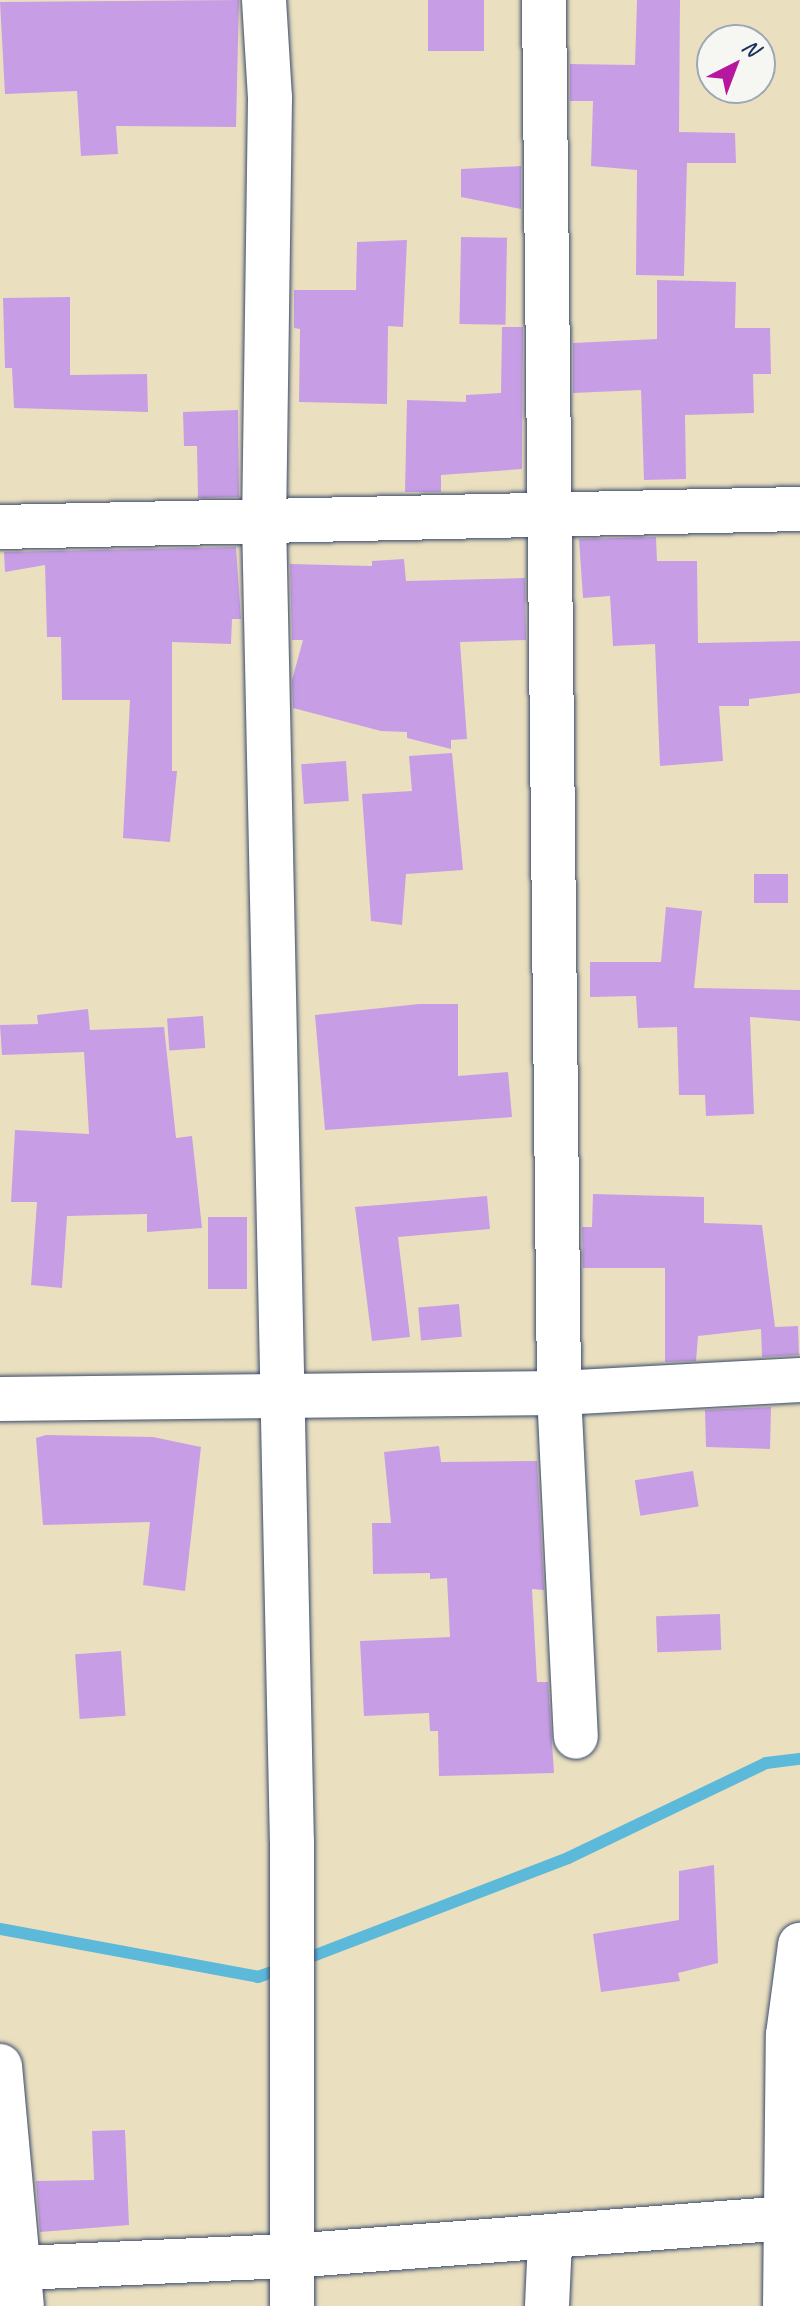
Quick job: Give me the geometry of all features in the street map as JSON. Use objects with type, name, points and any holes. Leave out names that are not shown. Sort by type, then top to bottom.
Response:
[{"type":"street","points":[[264,0],[270,98],[264,520],[292,1842],[292,2306]]},
{"type":"street","points":[[544,0],[559,1393],[576,1737]]},
{"type":"street","points":[[0,527],[551,512],[800,509]]},
{"type":"street","points":[[0,1399],[559,1393],[800,1380]]},
{"type":"street","points":[[785,2306],[792,2217],[788,2035],[800,1945]]},
{"type":"street","points":[[0,2066],[15,2281],[792,2217]]},
{"type":"street","points":[[547,2306],[550,2239]]},
{"type":"building","points":[[239,0],[236,127],[116,126],[118,154],[81,156],[77,91],[5,94],[0,2]]},
{"type":"building","points":[[428,0],[484,0],[484,51],[428,51]]},
{"type":"building","points":[[637,0],[680,0],[679,132],[735,133],[736,163],[687,163],[684,276],[636,275],[637,170],[591,166],[593,101],[570,101],[570,64],[635,65]]},
{"type":"building","points":[[521,166],[521,209],[461,197],[461,169]]},
{"type":"building","points":[[461,237],[507,238],[505,325],[459,324]]},
{"type":"building","points":[[407,240],[403,327],[388,326],[387,404],[299,402],[300,329],[294,328],[294,290],[356,290],[357,242]]},
{"type":"building","points":[[657,280],[736,282],[735,328],[770,328],[771,374],[753,374],[754,413],[685,415],[686,479],[644,480],[641,390],[573,393],[573,343],[657,339]]},
{"type":"building","points":[[70,297],[70,375],[147,374],[148,412],[14,408],[12,368],[5,368],[3,298]]},
{"type":"building","points":[[502,327],[523,327],[522,469],[441,475],[441,492],[405,492],[407,400],[466,402],[466,395],[501,393]]},
{"type":"building","points":[[238,410],[239,497],[198,498],[197,446],[184,446],[183,412]]},
{"type":"building","points":[[656,537],[657,561],[697,561],[698,643],[800,641],[800,693],[749,699],[749,706],[719,706],[723,761],[660,766],[655,644],[613,646],[610,596],[583,598],[579,539]]},
{"type":"building","points":[[236,547],[241,619],[232,619],[231,644],[172,642],[172,771],[177,771],[170,842],[123,838],[130,700],[62,700],[61,637],[47,637],[45,565],[5,572],[4,552]]},
{"type":"building","points":[[404,559],[406,581],[525,578],[526,640],[460,642],[467,739],[451,740],[451,749],[407,738],[407,732],[381,731],[293,708],[292,680],[303,640],[292,640],[290,564],[372,566],[372,561]]},
{"type":"building","points":[[452,753],[463,870],[406,874],[402,925],[371,921],[362,794],[412,791],[409,756]]},
{"type":"building","points":[[346,761],[349,801],[304,804],[301,764]]},
{"type":"building","points":[[754,874],[788,874],[788,903],[754,903]]},
{"type":"building","points":[[666,907],[702,911],[694,988],[800,990],[800,1021],[750,1017],[754,1114],[706,1116],[705,1095],[679,1095],[677,1027],[638,1028],[636,996],[590,997],[590,962],[661,962]]},
{"type":"building","points":[[419,1004],[458,1004],[458,1076],[508,1072],[512,1117],[325,1130],[315,1015]]},
{"type":"building","points":[[88,1009],[90,1030],[164,1027],[176,1138],[192,1136],[202,1228],[147,1232],[147,1214],[67,1216],[62,1288],[31,1285],[37,1202],[11,1202],[15,1130],[89,1134],[84,1052],[2,1055],[0,1025],[38,1024],[37,1015]]},
{"type":"building","points":[[203,1016],[205,1048],[169,1050],[167,1019]]},
{"type":"building","points":[[593,1194],[704,1197],[704,1223],[762,1225],[775,1327],[798,1326],[799,1355],[762,1357],[761,1329],[698,1336],[696,1361],[665,1362],[665,1268],[583,1268],[582,1227],[592,1227]]},
{"type":"building","points":[[487,1196],[490,1229],[398,1237],[410,1337],[372,1341],[355,1207]]},
{"type":"building","points":[[208,1217],[247,1217],[247,1289],[208,1289]]},
{"type":"building","points":[[459,1304],[462,1337],[421,1340],[418,1308]]},
{"type":"building","points":[[771,1407],[770,1449],[706,1447],[705,1410]]},
{"type":"building","points":[[46,1435],[153,1437],[201,1447],[185,1591],[143,1585],[150,1522],[43,1525],[36,1438]]},
{"type":"building","points":[[439,1446],[441,1462],[537,1461],[544,1590],[532,1589],[537,1682],[548,1682],[554,1773],[439,1776],[438,1731],[430,1731],[429,1713],[364,1716],[360,1641],[450,1637],[447,1578],[430,1579],[430,1573],[373,1574],[372,1523],[391,1523],[384,1452]]},
{"type":"building","points":[[693,1471],[699,1507],[640,1516],[635,1480]]},
{"type":"building","points":[[720,1614],[721,1650],[657,1652],[656,1616]]},
{"type":"building","points":[[121,1651],[126,1716],[80,1719],[75,1654]]},
{"type":"building","points":[[714,1865],[718,1963],[678,1973],[680,1981],[601,1992],[593,1934],[679,1920],[679,1871]]},
{"type":"building","points":[[125,2130],[129,2225],[40,2232],[36,2181],[94,2180],[92,2131]]},
{"type":"waterway","points":[[300,1961],[568,1858],[766,1763],[800,1759]]},
{"type":"waterway","points":[[0,1929],[258,1977],[283,1968]]}]
